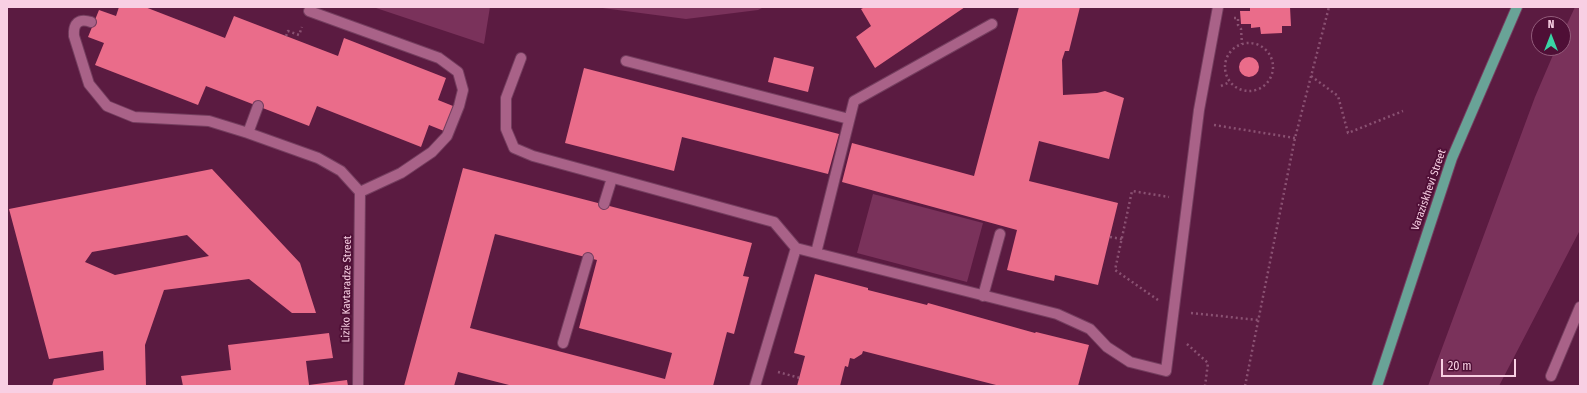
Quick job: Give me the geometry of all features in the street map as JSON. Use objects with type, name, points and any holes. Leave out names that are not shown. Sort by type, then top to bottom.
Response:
[{"type":"main road","name":"Varaziskhevi Street","points":[[1377,386],[1452,158],[1517,7]]},
{"type":"street","points":[[521,58],[506,98],[506,129],[514,148],[533,156],[774,222],[796,248],[1057,314],[1090,329],[1107,347],[1130,362],[1166,371],[1175,311],[1198,122],[1218,7]]},
{"type":"street","points":[[91,22],[83,19],[77,21],[73,28],[74,36],[89,84],[107,106],[134,117],[209,120],[248,133],[318,158],[341,171],[360,192],[401,173],[432,152],[447,136],[459,106],[463,90],[458,72],[439,58],[309,10]]},
{"type":"street","points":[[816,253],[854,100],[992,24]]},
{"type":"street","points":[[626,61],[849,119]]},
{"type":"street","points":[[248,133],[258,106]]},
{"type":"street","points":[[604,204],[612,178]]},
{"type":"street","name":"Liziko Kavtaradze Street","points":[[358,386],[360,192]]},
{"type":"street","points":[[983,296],[1000,234]]},
{"type":"street","points":[[755,386],[796,248]]},
{"type":"street","points":[[563,342],[588,258]]},
{"type":"street","points":[[1551,376],[1580,307]]},
{"type":"path","points":[[1245,386],[1295,138],[1329,7]]},
{"type":"path","points":[[286,36],[288,30],[299,35]]},
{"type":"path","points":[[1255,44],[1266,50],[1273,60],[1271,77],[1267,84],[1260,89],[1252,91],[1240,89],[1230,82],[1226,76],[1225,65],[1227,56],[1239,45],[1255,44]]},
{"type":"path","points":[[1311,76],[1338,96],[1348,133],[1402,111]]},
{"type":"path","points":[[1198,122],[1295,138]]},
{"type":"path","points":[[1188,200],[1132,191],[1115,270],[1175,311],[1258,320]]},
{"type":"path","points":[[1110,237],[1122,239]]},
{"type":"path","points":[[1172,332],[1208,362],[1205,386]]},
{"type":"path","points":[[760,366],[800,378]]},
{"type":"shaded area","points":[[373,7],[490,7],[484,44]]},
{"type":"shaded area","points":[[595,7],[764,7],[758,10],[686,19]]},
{"type":"shaded area","points":[[1575,7],[1580,7],[1580,230],[1499,386],[1428,386],[1535,97],[1553,56],[1571,56],[1571,16]]},
{"type":"shaded area","points":[[873,194],[983,223],[967,282],[857,253]]},
{"type":"building","points":[[119,7],[145,7],[225,38],[234,16],[338,56],[344,38],[446,78],[438,100],[453,106],[444,131],[429,125],[421,147],[317,106],[309,126],[206,86],[198,105],[95,65],[104,43],[88,37],[99,10],[116,16]]},
{"type":"building","points":[[865,7],[965,7],[875,68],[856,37],[871,26],[861,9]]},
{"type":"building","points":[[1019,7],[1080,7],[1069,51],[1065,51],[1062,60],[1063,95],[1097,93],[1105,91],[1124,98],[1109,159],[1039,141],[1029,181],[1118,203],[1098,285],[1055,275],[1054,281],[1007,270],[1017,230],[842,182],[852,143],[974,176]]},
{"type":"building","points":[[1250,7],[1290,7],[1291,26],[1282,26],[1282,33],[1261,34],[1260,27],[1251,28],[1251,24],[1241,24],[1240,11],[1250,11]]},
{"type":"building","points":[[774,57],[814,67],[808,92],[768,82]]},
{"type":"building","points":[[1249,57],[1256,60],[1259,67],[1256,74],[1249,77],[1242,74],[1239,67],[1242,60]]},
{"type":"building","points":[[584,68],[839,134],[828,174],[682,137],[674,171],[565,143]]},
{"type":"building","points":[[463,168],[752,243],[743,276],[749,277],[734,334],[727,332],[713,386],[513,386],[458,372],[454,386],[404,386]],"holes":[[[495,234],[597,260],[579,328],[672,353],[665,379],[470,328]]]},
{"type":"building","points":[[212,169],[300,263],[316,313],[292,313],[249,279],[164,290],[145,345],[146,386],[52,386],[54,379],[104,370],[103,351],[49,359],[9,209]],"holes":[[[187,235],[209,256],[115,275],[85,262],[92,252]]]},
{"type":"building","points":[[815,274],[868,288],[868,290],[927,305],[928,303],[1035,333],[1089,345],[1078,386],[1000,386],[863,351],[862,354],[854,359],[850,358],[848,367],[845,366],[840,386],[797,386],[805,356],[794,353]]},
{"type":"building","points":[[329,333],[333,358],[306,361],[309,385],[347,380],[348,386],[183,386],[181,376],[231,370],[228,345]]}]
